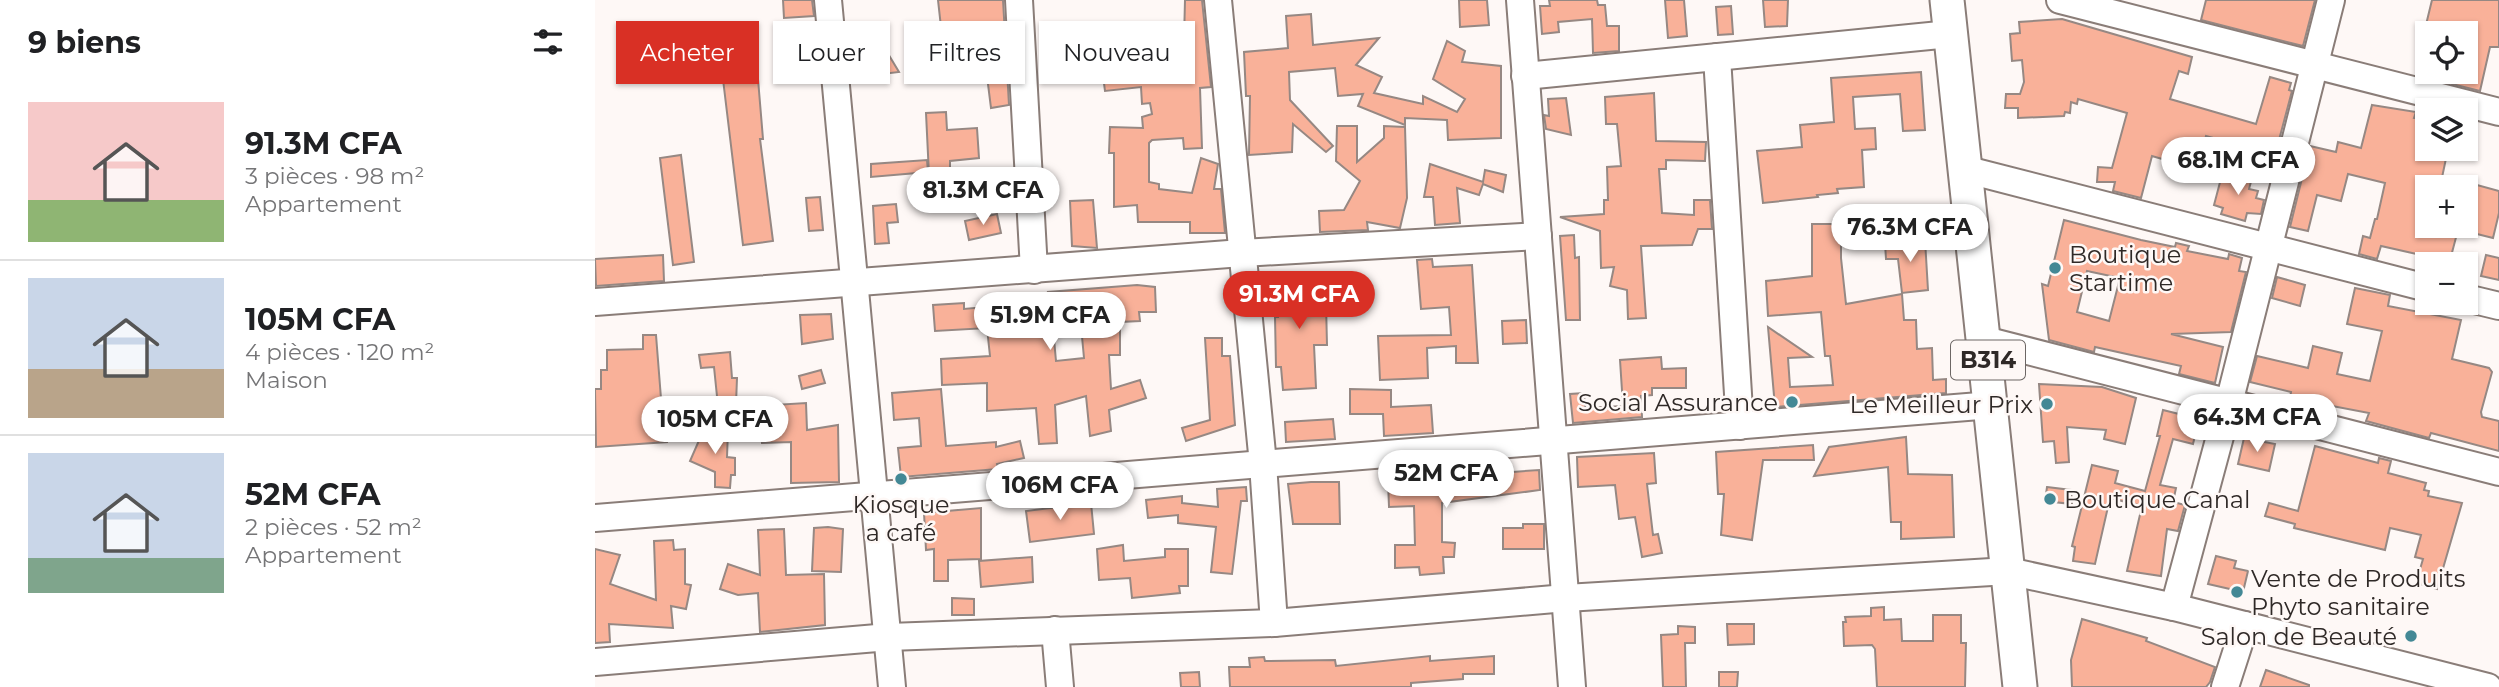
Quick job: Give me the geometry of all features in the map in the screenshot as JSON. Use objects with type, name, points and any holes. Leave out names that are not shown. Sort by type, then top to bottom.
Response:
[{"type":"main road","name":"B314","points":[[1947,0],[1964,169],[1986,340],[2020,687]]},
{"type":"street","points":[[828,0],[893,687]]},
{"type":"street","points":[[1019,0],[1034,270]]},
{"type":"street","points":[[1218,0],[1263,464],[1273,623]]},
{"type":"street","points":[[1520,0],[1572,687]]},
{"type":"street","points":[[2060,0],[2499,112]]},
{"type":"street","points":[[2173,607],[2229,403],[2331,0]]},
{"type":"street","points":[[1525,76],[1950,34]]},
{"type":"street","points":[[1717,57],[1740,426]]},
{"type":"street","points":[[1964,169],[2415,285]]},
{"type":"street","points":[[595,302],[1242,253],[1538,236]]},
{"type":"street","points":[[2478,301],[2499,306]]},
{"type":"street","points":[[1986,340],[2499,472]]},
{"type":"street","points":[[595,518],[1992,405]]},
{"type":"street","points":[[595,662],[889,637],[1273,623],[1566,598],[2008,571],[2245,625],[2427,680],[2488,687]]},
{"type":"street","points":[[2225,687],[2245,625]]},
{"type":"street","points":[[1055,630],[1060,687]]},
{"type":"building","points":[[783,0],[812,0],[814,16],[784,18]]},
{"type":"building","points":[[938,0],[1003,0],[1004,21],[940,21]]},
{"type":"building","points":[[1185,0],[1202,0],[1211,87],[1200,88],[1202,148],[1184,149],[1183,138],[1152,140],[1149,143],[1149,182],[1159,184],[1159,189],[1192,193],[1201,158],[1218,164],[1214,189],[1221,189],[1225,233],[1190,233],[1190,222],[1138,222],[1137,205],[1114,207],[1114,153],[1109,153],[1110,127],[1143,128],[1142,117],[1152,114],[1150,103],[1142,104],[1141,87],[1105,91],[1104,84],[1195,84],[1195,21],[1184,21]]},
{"type":"building","points":[[1459,0],[1487,0],[1489,25],[1460,27]]},
{"type":"building","points":[[1549,0],[1597,0],[1598,5],[1605,5],[1607,26],[1619,26],[1619,51],[1593,53],[1592,19],[1558,22],[1559,32],[1542,34],[1540,6],[1550,6]]},
{"type":"building","points":[[1665,0],[1684,0],[1687,36],[1668,38]]},
{"type":"building","points":[[1763,0],[1788,0],[1787,26],[1765,27]]},
{"type":"building","points":[[2206,0],[2315,0],[2303,46],[2201,20]]},
{"type":"building","points":[[2432,0],[2499,0],[2499,47],[2490,47],[2480,91],[2452,84],[2478,84],[2478,21],[2427,21]]},
{"type":"building","points":[[1731,6],[1733,34],[1718,35],[1716,7]]},
{"type":"building","points":[[1311,14],[1313,45],[1379,38],[1356,65],[1382,77],[1374,93],[1423,104],[1423,96],[1457,112],[1465,99],[1433,79],[1447,41],[1465,51],[1462,62],[1501,66],[1501,138],[1448,140],[1447,120],[1405,118],[1405,125],[1358,106],[1363,94],[1338,96],[1335,68],[1289,72],[1290,100],[1333,146],[1326,152],[1293,124],[1292,152],[1249,155],[1250,96],[1246,96],[1244,52],[1288,48],[1286,16]]},
{"type":"building","points":[[2062,19],[2192,57],[2188,74],[2179,71],[2170,99],[2256,124],[2270,77],[2291,83],[2289,90],[2292,91],[2275,155],[2206,136],[2196,169],[2152,156],[2141,198],[2113,191],[2115,182],[2097,182],[2098,167],[2112,168],[2127,113],[2078,99],[2077,104],[2071,102],[2070,113],[2065,112],[2064,116],[2018,118],[2018,108],[2005,108],[2006,94],[2020,94],[2024,82],[2022,60],[2012,61],[2010,34],[2020,33],[2019,22]]},
{"type":"building","points":[[890,57],[899,72],[890,73]]},
{"type":"building","points":[[1921,72],[1925,130],[1903,131],[1900,94],[1853,97],[1855,129],[1875,128],[1876,149],[1862,150],[1864,187],[1837,189],[1838,193],[1817,195],[1818,197],[1763,203],[1757,151],[1802,147],[1800,125],[1834,122],[1831,78]]},
{"type":"building","points":[[724,84],[758,84],[763,139],[760,139],[773,241],[743,245]]},
{"type":"building","points":[[988,84],[1008,84],[1009,105],[991,108]]},
{"type":"building","points":[[1654,93],[1656,141],[1706,142],[1705,161],[1666,160],[1666,169],[1659,169],[1662,213],[1694,215],[1694,200],[1710,200],[1712,229],[1698,229],[1692,245],[1641,246],[1646,318],[1628,319],[1627,290],[1610,286],[1614,267],[1601,268],[1600,231],[1560,217],[1604,214],[1604,200],[1608,200],[1607,167],[1621,166],[1617,124],[1606,124],[1605,97]]},
{"type":"building","points":[[1566,98],[1571,135],[1546,129],[1544,115],[1549,116],[1548,99]]},
{"type":"building","points":[[2372,105],[2415,112],[2415,161],[2445,161],[2443,175],[2415,175],[2415,238],[2456,238],[2452,252],[2415,254],[2381,246],[2377,259],[2359,254],[2363,236],[2370,238],[2377,219],[2385,183],[2348,174],[2341,201],[2317,195],[2308,231],[2290,227],[2310,146],[2336,152],[2338,142],[2361,148]]},
{"type":"building","points":[[946,112],[947,130],[977,128],[979,158],[950,161],[950,172],[929,175],[926,113]]},
{"type":"building","points":[[1337,126],[1357,126],[1357,162],[1384,138],[1384,126],[1405,127],[1407,198],[1400,228],[1367,222],[1368,230],[1320,232],[1319,211],[1344,210],[1360,181],[1336,161]]},
{"type":"building","points":[[681,155],[694,262],[673,265],[660,158]]},
{"type":"building","points":[[927,160],[928,172],[871,177],[871,164]]},
{"type":"building","points":[[1430,164],[1483,182],[1485,170],[1506,175],[1503,192],[1483,184],[1479,195],[1457,188],[1460,223],[1435,225],[1433,197],[1424,197]]},
{"type":"building","points":[[2223,171],[2252,178],[2249,189],[2258,191],[2256,198],[2264,200],[2261,214],[2247,213],[2245,221],[2221,214],[2223,208],[2214,205]]},
{"type":"building","points":[[2478,185],[2499,191],[2499,213],[2493,238],[2478,234]]},
{"type":"building","points":[[820,197],[823,230],[809,231],[806,198]]},
{"type":"building","points":[[1093,200],[1097,248],[1072,246],[1070,201]]},
{"type":"building","points":[[896,204],[898,222],[887,223],[889,243],[875,244],[873,206]]},
{"type":"building","points":[[997,214],[1001,233],[969,240],[965,221]]},
{"type":"building","points":[[2064,220],[2141,240],[2175,247],[2176,243],[2189,246],[2187,251],[2228,259],[2229,254],[2242,258],[2239,271],[2246,272],[2231,332],[2171,334],[2223,347],[2215,383],[2179,374],[2181,366],[2095,347],[2094,352],[2049,340],[2042,284],[2048,286]],"holes":[[[2087,271],[2120,278],[2109,321],[2077,312]]]},
{"type":"building","points":[[1812,224],[1841,224],[1841,258],[1846,304],[1902,294],[1904,320],[1916,320],[1917,349],[1932,348],[1933,380],[1946,379],[1946,393],[1775,407],[1768,327],[1812,357],[1788,358],[1790,387],[1833,385],[1830,356],[1825,356],[1821,312],[1768,316],[1766,281],[1812,276]]},
{"type":"building","points":[[1574,235],[1575,258],[1579,257],[1580,320],[1566,320],[1560,236]]},
{"type":"building","points":[[1925,240],[1928,290],[1902,293],[1898,259],[1886,259],[1885,243]]},
{"type":"building","points":[[663,255],[664,281],[596,286],[595,259]]},
{"type":"building","points":[[2486,255],[2499,258],[2499,280],[2481,276]]},
{"type":"building","points":[[1432,259],[1433,267],[1472,265],[1478,363],[1456,363],[1456,346],[1427,348],[1428,378],[1380,380],[1378,336],[1451,335],[1449,307],[1421,309],[1417,260]]},
{"type":"building","points":[[2277,277],[2305,285],[2300,306],[2272,298]]},
{"type":"building","points":[[1320,279],[1323,303],[1326,303],[1327,345],[1314,345],[1316,388],[1283,390],[1281,367],[1276,367],[1275,317],[1278,317],[1275,283]]},
{"type":"building","points":[[1137,285],[1155,287],[1156,312],[1139,312],[1140,321],[1120,322],[1120,355],[1109,355],[1111,389],[1140,380],[1146,398],[1109,410],[1111,431],[1090,436],[1086,396],[1055,405],[1057,443],[1039,444],[1036,408],[987,411],[987,383],[942,385],[941,359],[990,356],[987,328],[935,331],[933,305],[964,303],[964,309],[1028,303],[1028,297],[1049,297],[1048,292]],"holes":[[[1080,315],[1084,358],[1056,361],[1052,317]]]},
{"type":"building","points":[[2355,288],[2390,295],[2388,306],[2415,311],[2415,315],[2435,315],[2461,320],[2452,359],[2489,368],[2492,372],[2481,412],[2482,417],[2499,421],[2499,451],[2431,433],[2429,438],[2366,421],[2369,413],[2290,398],[2291,392],[2250,382],[2257,356],[2308,368],[2313,346],[2342,353],[2337,374],[2370,381],[2382,331],[2347,324]]},
{"type":"building","points":[[831,314],[833,339],[802,344],[800,315]]},
{"type":"building","points":[[1526,320],[1527,343],[1503,344],[1502,321]]},
{"type":"building","points":[[643,335],[656,335],[662,411],[645,412],[645,428],[666,428],[667,442],[596,447],[595,389],[601,389],[601,370],[607,370],[607,350],[643,349]]},
{"type":"building","points":[[1205,338],[1222,338],[1222,356],[1230,356],[1235,425],[1186,441],[1182,428],[1210,420]]},
{"type":"building","points":[[730,352],[732,378],[737,378],[736,404],[718,406],[714,367],[701,368],[699,355]]},
{"type":"building","points":[[1661,357],[1662,369],[1686,368],[1686,388],[1652,388],[1652,395],[1641,396],[1642,417],[1573,423],[1570,394],[1584,393],[1585,408],[1623,406],[1620,360]]},
{"type":"building","points":[[821,370],[825,383],[802,389],[799,376]]},
{"type":"building","points":[[2039,384],[2102,387],[2136,398],[2125,444],[2104,439],[2106,430],[2067,427],[2069,462],[2056,463],[2054,441],[2043,442]]},
{"type":"building","points":[[941,389],[946,446],[996,442],[996,447],[1020,441],[1024,458],[997,464],[998,469],[901,477],[898,448],[921,446],[919,418],[894,420],[892,393]]},
{"type":"building","points":[[1350,389],[1391,390],[1391,407],[1431,405],[1433,433],[1384,436],[1383,414],[1350,414]]},
{"type":"building","points":[[806,403],[807,430],[838,425],[839,482],[791,483],[791,442],[762,443],[760,406]]},
{"type":"building","points":[[2163,410],[2199,419],[2193,444],[2173,439],[2160,485],[2176,488],[2173,502],[2185,505],[2178,531],[2167,529],[2161,576],[2127,571],[2142,506],[2110,498],[2095,564],[2073,561],[2075,547],[2072,546],[2092,465],[2118,471],[2115,483],[2145,491],[2160,436],[2157,436]]},
{"type":"building","points":[[1333,419],[1335,439],[1286,442],[1285,422]]},
{"type":"building","points":[[704,429],[728,430],[727,457],[735,458],[735,475],[731,475],[730,488],[715,487],[715,472],[690,461]]},
{"type":"building","points":[[1906,437],[1908,474],[1952,475],[1954,537],[1901,539],[1901,522],[1891,522],[1888,467],[1814,476],[1829,447]]},
{"type":"building","points":[[2244,438],[2275,444],[2269,471],[2238,464]]},
{"type":"building","points":[[1813,445],[1814,460],[1763,460],[1752,540],[1721,535],[1724,494],[1718,494],[1716,452]]},
{"type":"building","points":[[2315,446],[2378,463],[2379,458],[2391,461],[2388,473],[2426,483],[2424,490],[2429,491],[2428,496],[2462,503],[2437,589],[2416,583],[2423,559],[2415,557],[2421,535],[2390,528],[2385,550],[2294,528],[2295,524],[2265,516],[2269,503],[2298,511]]},
{"type":"building","points":[[1654,453],[1656,483],[1647,484],[1653,535],[1658,534],[1662,553],[1642,557],[1635,517],[1619,519],[1615,485],[1578,487],[1577,457]]},
{"type":"building","points":[[1539,470],[1540,490],[1442,503],[1442,542],[1455,543],[1454,557],[1443,557],[1444,573],[1420,575],[1419,567],[1395,568],[1395,545],[1415,545],[1414,506],[1389,507],[1388,481]]},
{"type":"building","points":[[1339,482],[1340,524],[1293,524],[1288,484]]},
{"type":"building","points":[[1246,487],[1247,501],[1241,501],[1232,574],[1211,572],[1216,527],[1178,523],[1178,515],[1148,518],[1146,500],[1182,496],[1182,503],[1218,507],[1217,489]]},
{"type":"building","points":[[2047,487],[2071,490],[2072,504],[2045,501]]},
{"type":"building","points":[[1091,503],[1094,534],[1030,542],[1026,511]]},
{"type":"building","points":[[981,508],[981,559],[948,560],[948,581],[934,581],[934,549],[926,550],[924,513]]},
{"type":"building","points":[[1523,524],[1544,524],[1544,549],[1503,549],[1503,528],[1523,528]]},
{"type":"building","points":[[814,528],[843,529],[841,572],[812,571]]},
{"type":"building","points":[[784,529],[786,575],[824,574],[825,625],[760,632],[758,593],[738,595],[720,589],[728,564],[760,575],[758,530]]},
{"type":"building","points":[[673,540],[674,550],[685,549],[685,584],[691,585],[686,609],[671,606],[673,628],[609,624],[610,642],[595,643],[595,549],[620,555],[610,584],[656,600],[654,541]]},
{"type":"building","points":[[1123,545],[1124,561],[1165,557],[1165,549],[1188,549],[1188,586],[1179,586],[1180,593],[1132,598],[1130,578],[1099,580],[1097,549]]},
{"type":"building","points":[[2216,556],[2236,561],[2234,568],[2248,571],[2243,592],[2208,584]]},
{"type":"building","points":[[1032,557],[1033,582],[981,587],[979,561]]},
{"type":"building","points":[[952,598],[974,599],[974,615],[952,615]]},
{"type":"building","points":[[1884,607],[1884,620],[1901,619],[1902,641],[1933,641],[1933,615],[1961,615],[1961,643],[1966,643],[1965,687],[1877,687],[1875,649],[1872,645],[1844,646],[1843,622],[1846,622],[1845,617],[1871,616],[1871,608]]},
{"type":"building","points":[[2082,619],[2147,638],[2146,641],[2215,667],[2210,682],[2206,687],[2072,687],[2071,660]]},
{"type":"building","points":[[1727,624],[1754,624],[1754,644],[1728,645]]},
{"type":"building","points":[[1678,626],[1695,627],[1695,643],[1685,643],[1686,687],[1663,687],[1661,635],[1678,634]]},
{"type":"building","points":[[1430,656],[1430,661],[1494,656],[1494,674],[1463,674],[1463,679],[1411,683],[1411,687],[1230,687],[1229,667],[1250,667],[1249,658],[1264,657],[1265,661],[1335,660],[1336,666]]},
{"type":"building","points":[[2266,670],[2309,685],[2309,687],[2260,687]]},
{"type":"building","points":[[1199,672],[1200,687],[1181,687],[1180,673]]},
{"type":"building","points":[[1719,672],[1738,672],[1737,687],[1719,687]]},
{"type":"place","name":"Boutique Startime","points":[[2055,268]]},
{"type":"place","name":"Social Assurance","points":[[1792,402]]},
{"type":"place","name":"Le Meilleur Prix","points":[[2047,404]]},
{"type":"place","name":"Kiosque a café","points":[[901,479]]},
{"type":"place","name":"Boutique Canal","points":[[2050,499]]},
{"type":"place","name":"Vente de Produits Phyto sanitaire","points":[[2237,592]]},
{"type":"place","name":"Salon de Beauté","points":[[2411,636]]}]
